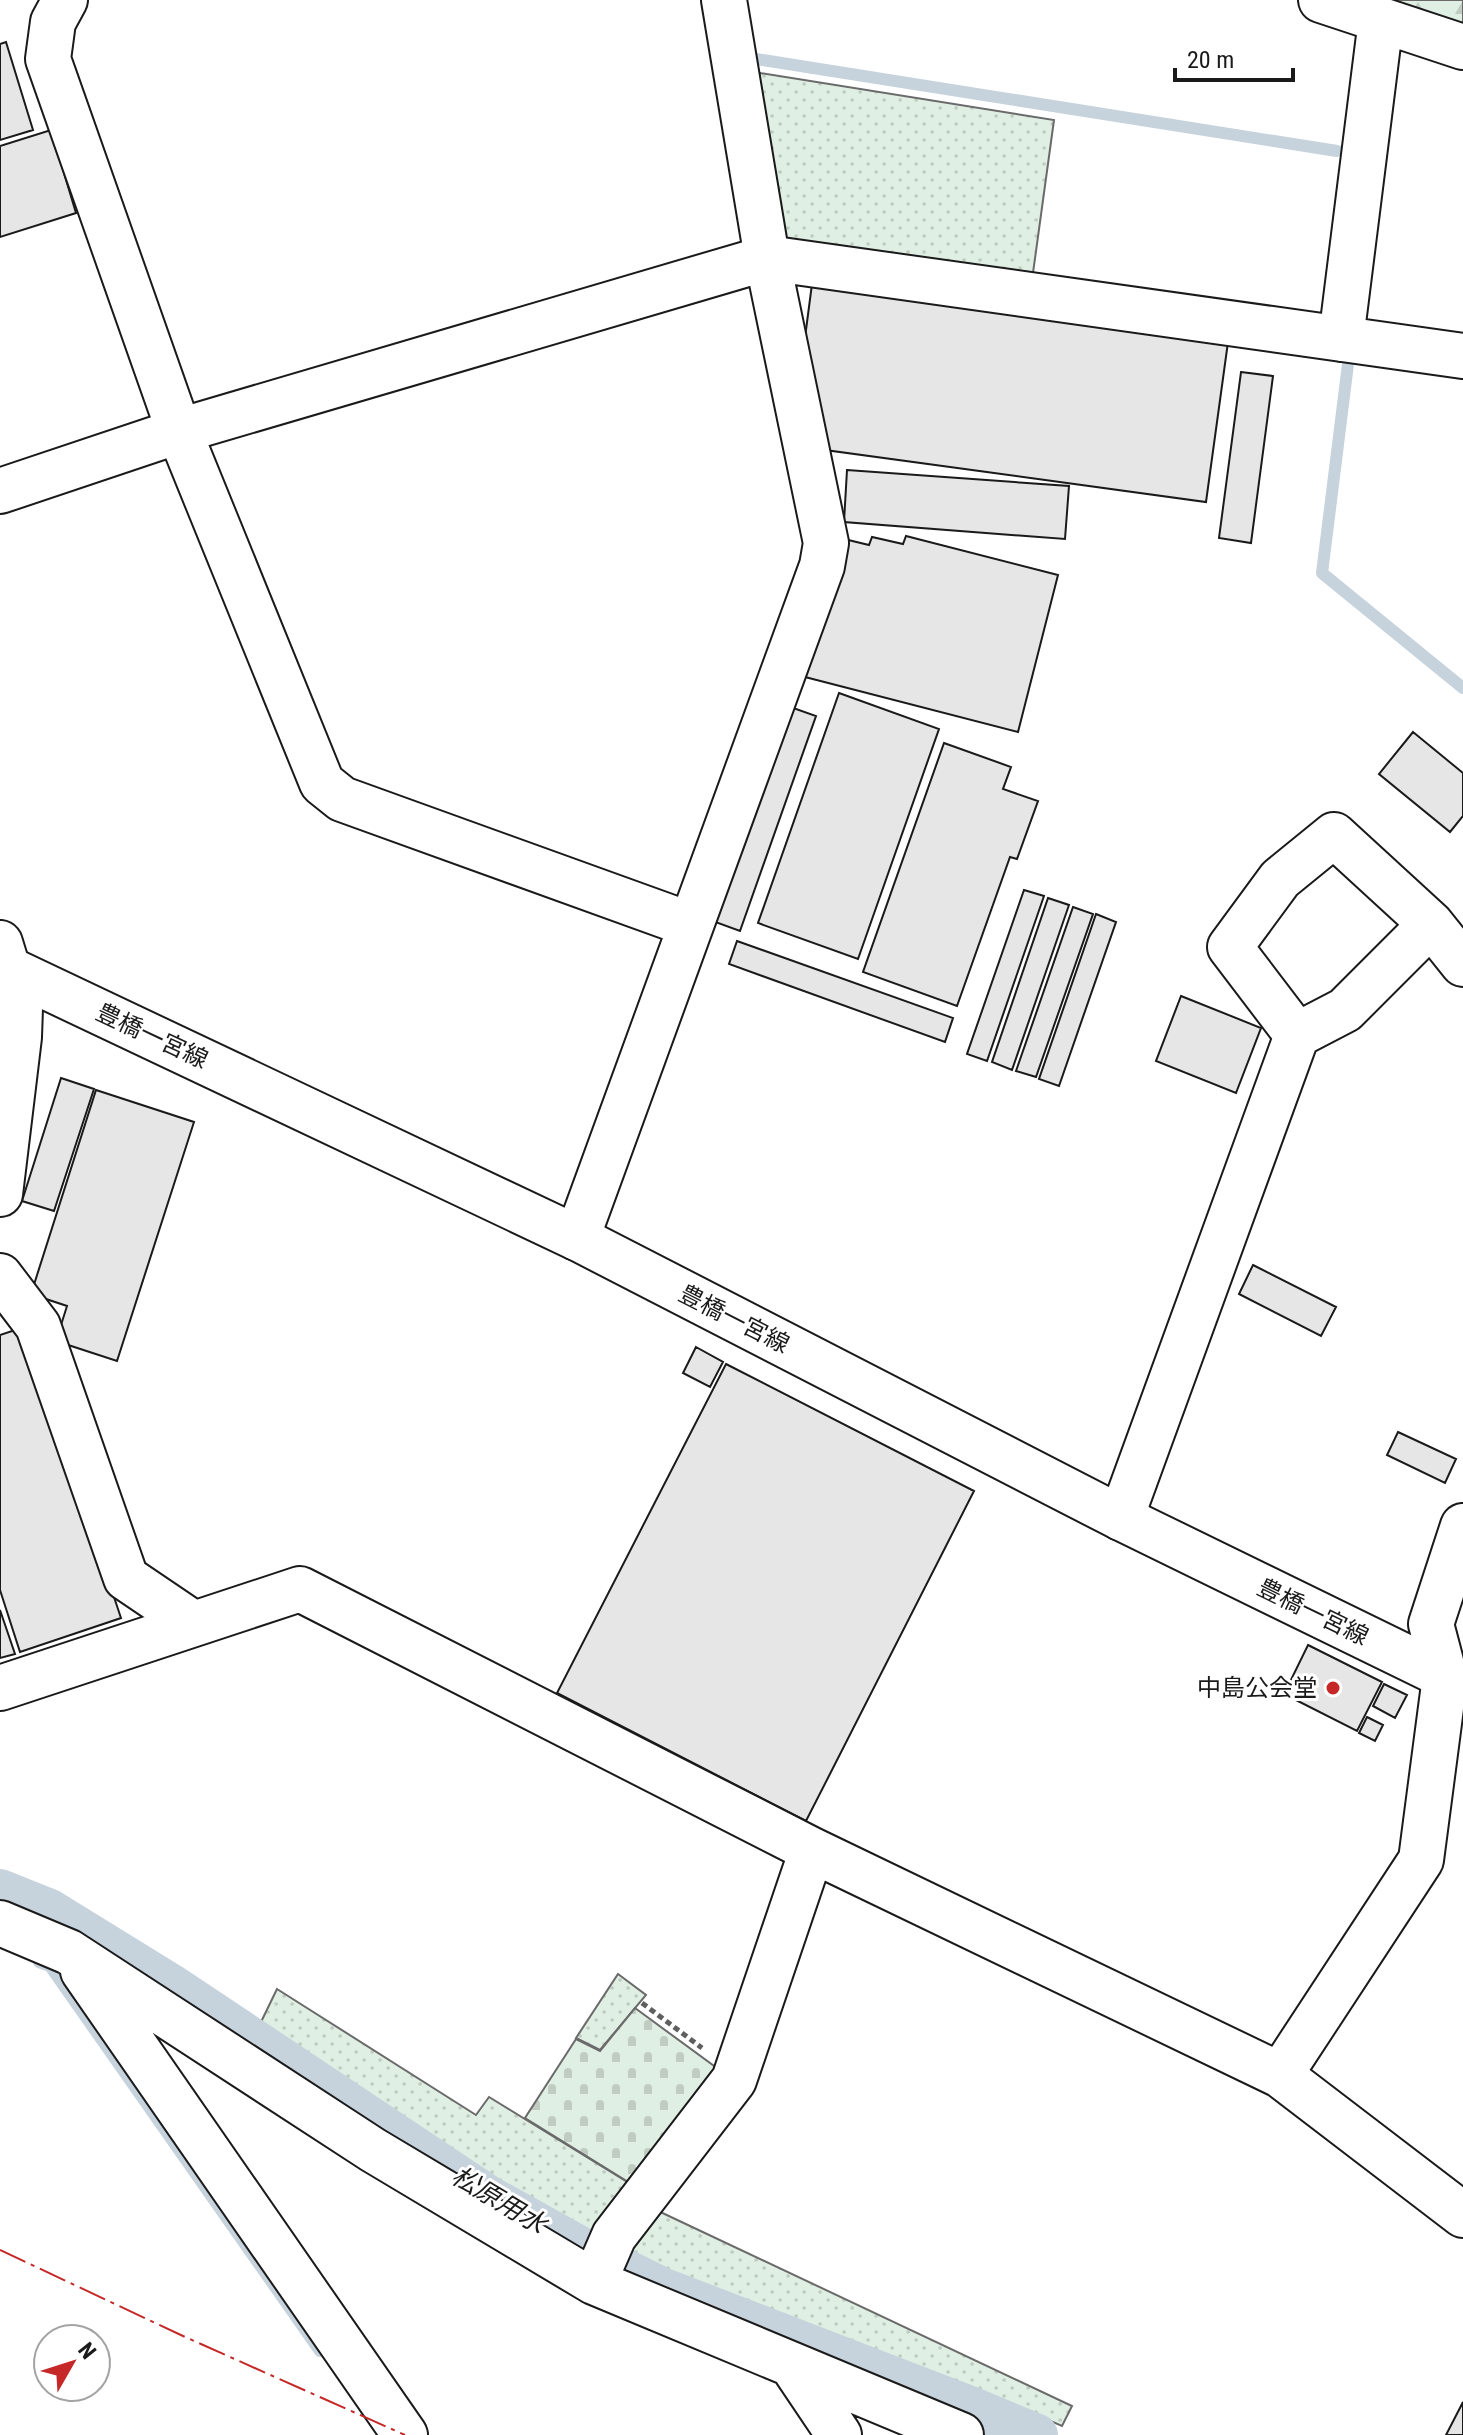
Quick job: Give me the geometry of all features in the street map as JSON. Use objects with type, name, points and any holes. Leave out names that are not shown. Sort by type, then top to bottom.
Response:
[{"type":"street","points":[[65,0],[53,22],[48,59],[179,431],[322,783],[342,799],[691,925]]},
{"type":"street","points":[[577,1238],[822,566],[826,543],[767,258],[724,0]]},
{"type":"street","points":[[1321,0],[1463,47]]},
{"type":"street","points":[[1341,339],[1381,20]]},
{"type":"street","points":[[0,491],[179,431],[767,258],[1463,356]]},
{"type":"street","points":[[1297,1035],[1230,947],[1280,879],[1334,835],[1431,924],[1463,964]]},
{"type":"street","points":[[1121,1518],[1297,1035],[1345,1010],[1431,924]]},
{"type":"street","points":[[0,1194],[20,1008],[3,959]]},
{"type":"street","name":"豊橋一宮線","points":[[3,959],[577,1238],[1121,1518],[1454,1681]]},
{"type":"street","points":[[0,1276],[38,1326],[126,1578],[194,1624]]},
{"type":"street","points":[[1280,2075],[1421,1860],[1454,1681],[1431,1624],[1463,1526]]},
{"type":"street","points":[[0,1688],[300,1589],[812,1850],[1280,2075],[1463,2215]]},
{"type":"street","points":[[594,2282],[614,2236],[734,2080],[812,1850]]},
{"type":"street","points":[[0,1923],[69,1952],[373,2150],[594,2282],[961,2435]]},
{"type":"street","points":[[69,1952],[405,2435]]},
{"type":"street","points":[[792,2365],[839,2435]]},
{"type":"path","points":[[642,2003],[737,2073]]},
{"type":"green space","points":[[1361,0],[1463,0],[1463,34]]},
{"type":"green space","points":[[760,73],[1054,120],[1033,273],[786,240],[757,82]]},
{"type":"green space","points":[[618,1974],[646,1995],[600,2050],[576,2038]]},
{"type":"green space","points":[[277,1989],[476,2115],[489,2097],[637,2188],[601,2238],[497,2180],[261,2022]]},
{"type":"green space","points":[[635,2008],[725,2074],[638,2188],[525,2118],[576,2039],[600,2051]]},
{"type":"green space","points":[[654,2209],[1072,2406],[1062,2426],[977,2389],[671,2272],[625,2249]]},
{"type":"building","points":[[6,42],[33,130],[0,140],[0,44]]},
{"type":"building","points":[[51,130],[76,213],[0,237],[0,146]]},
{"type":"building","points":[[812,284],[1228,342],[1206,502],[818,449],[801,368]]},
{"type":"building","points":[[1241,372],[1273,376],[1251,543],[1219,538]]},
{"type":"building","points":[[847,470],[1069,486],[1065,539],[844,522]]},
{"type":"building","points":[[906,536],[1058,575],[1018,732],[805,677],[840,538],[869,545],[872,537],[903,544]]},
{"type":"building","points":[[839,693],[939,729],[858,959],[758,923]]},
{"type":"building","points":[[782,704],[816,716],[740,931],[707,919]]},
{"type":"building","points":[[1413,732],[1463,773],[1463,816],[1450,832],[1379,774]]},
{"type":"building","points":[[944,743],[1011,767],[1003,789],[1038,801],[1017,859],[1010,857],[957,1006],[863,972]]},
{"type":"building","points":[[1024,890],[1044,896],[987,1061],[967,1054]]},
{"type":"building","points":[[1048,898],[1069,905],[1012,1070],[992,1062]]},
{"type":"building","points":[[1073,907],[1093,914],[1036,1077],[1016,1071]]},
{"type":"building","points":[[1096,914],[1116,922],[1059,1086],[1039,1079]]},
{"type":"building","points":[[737,941],[953,1018],[945,1042],[729,964]]},
{"type":"building","points":[[1181,996],[1261,1028],[1236,1093],[1156,1061]]},
{"type":"building","points":[[61,1078],[94,1089],[54,1211],[22,1201]]},
{"type":"building","points":[[96,1090],[194,1122],[117,1361],[56,1341],[67,1306],[31,1294]]},
{"type":"building","points":[[1253,1265],[1336,1307],[1321,1336],[1239,1294]]},
{"type":"building","points":[[24,1327],[121,1618],[20,1652],[0,1590],[0,1335]]},
{"type":"building","points":[[696,1347],[723,1362],[710,1387],[683,1373]]},
{"type":"building","points":[[726,1364],[974,1491],[806,1821],[557,1693]]},
{"type":"building","points":[[1398,1432],[1456,1459],[1445,1483],[1387,1455]]},
{"type":"building","points":[[0,1610],[15,1654],[0,1658]]},
{"type":"building","name":"中島公会堂","points":[[1308,1645],[1382,1682],[1357,1731],[1284,1694]]},
{"type":"building","points":[[1384,1684],[1407,1695],[1395,1718],[1373,1706]]},
{"type":"building","points":[[1367,1717],[1383,1725],[1375,1741],[1359,1733]]},
{"type":"building","points":[[1463,2402],[1463,2435],[1446,2435]]},
{"type":"waterway","points":[[748,48],[750,58],[1337,151]]},
{"type":"waterway","points":[[1350,348],[1322,573],[1463,688]]},
{"type":"waterway","name":"松原用水","points":[[0,1890],[50,1910],[170,1984],[488,2196],[589,2252],[664,2289],[1037,2435]]},
{"type":"waterway","points":[[39,1962],[50,1966],[320,2351]]},
{"type":"power","points":[[0,2250],[405,2435]]},
{"type":"place","name":"中島公会堂","points":[[1333,1688]]}]
